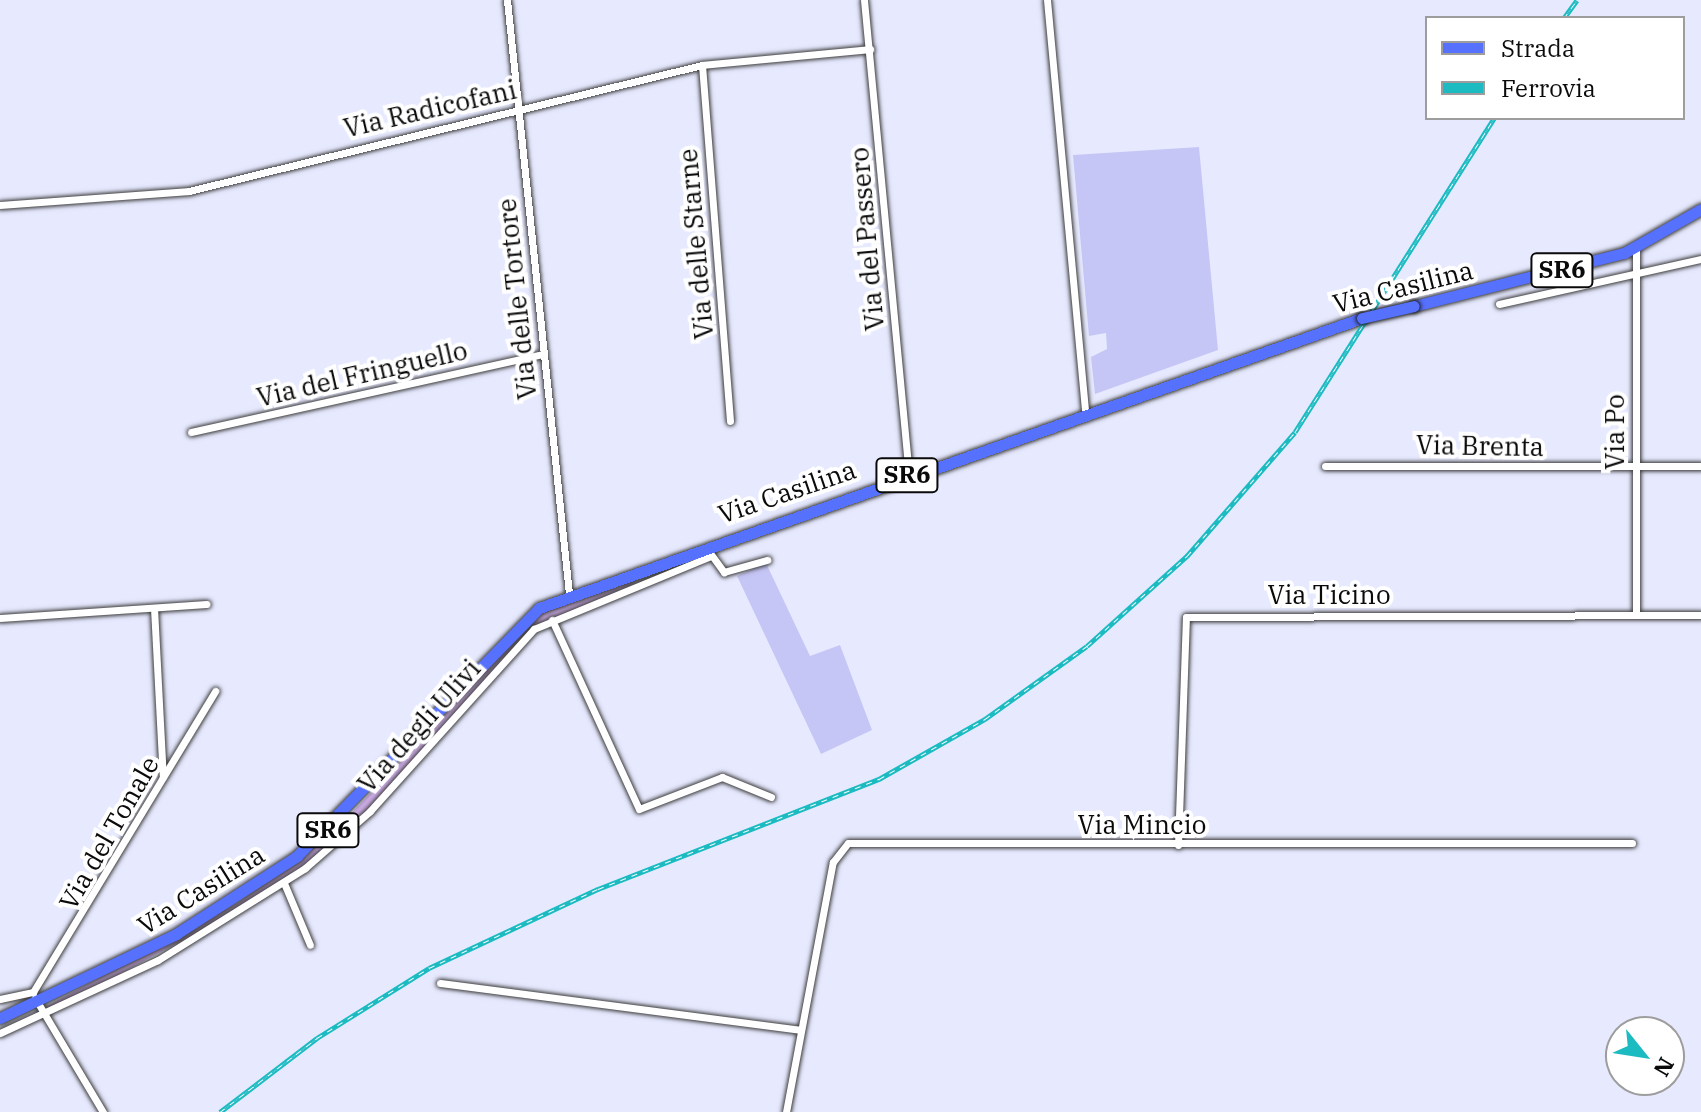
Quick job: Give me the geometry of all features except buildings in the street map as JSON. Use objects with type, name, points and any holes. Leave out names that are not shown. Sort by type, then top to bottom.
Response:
[{"type":"main road","name":"Via Casilina","points":[[0,1018],[35,998],[176,934],[297,856],[413,742],[511,629],[569,594],[709,542],[1362,318],[1636,249],[1701,209]]},
{"type":"street","name":"Via delle Tortore","points":[[507,0],[569,594]]},
{"type":"street","name":"Via del Passero","points":[[864,0],[909,474]]},
{"type":"street","points":[[1047,0],[1085,413]]},
{"type":"street","name":"Via Radicofani","points":[[0,205],[189,191],[702,65],[870,49]]},
{"type":"street","name":"Via delle Starne","points":[[702,65],[730,421]]},
{"type":"street","name":"Via Po","points":[[1636,249],[1636,615]]},
{"type":"street","points":[[1499,304],[1701,259]]},
{"type":"street","name":"Via del Fringuello","points":[[191,432],[543,354]]},
{"type":"street","name":"Via Brenta","points":[[1325,466],[1701,466]]},
{"type":"street","points":[[709,542],[711,556],[726,572],[767,560]]},
{"type":"street","name":"Via degli Ulivi","points":[[0,1033],[44,1018],[227,923],[284,883],[346,836],[519,642],[552,620],[711,556]]},
{"type":"street","points":[[0,618],[207,604]]},
{"type":"street","points":[[154,608],[163,779]]},
{"type":"street","name":"Via Ticino","points":[[1178,845],[1186,617],[1701,615]]},
{"type":"street","points":[[552,620],[639,809],[722,777],[771,797]]},
{"type":"street","name":"Via del Tonale","points":[[35,998],[215,691]]},
{"type":"street","name":"Via Mincio","points":[[786,1112],[833,862],[846,844],[1632,843]]},
{"type":"street","points":[[284,883],[310,945]]},
{"type":"street","points":[[440,983],[800,1030]]},
{"type":"street","points":[[0,999],[35,998],[44,1018],[103,1112]]},
{"type":"shaded area","points":[[1199,147],[1218,350],[1095,394],[1091,357],[1107,349],[1106,333],[1089,336],[1073,155]]},
{"type":"shaded area","points":[[766,563],[810,656],[840,645],[872,730],[821,754],[737,576]]},
{"type":"shaded area","points":[[645,570],[632,585],[533,628],[347,832],[260,898],[48,1013],[45,1007],[238,903],[334,832],[541,612]]},
{"type":"railway","points":[[1565,16],[1577,0]]},
{"type":"railway","points":[[220,1112],[317,1038],[429,968],[598,889],[879,779],[985,719],[1087,646],[1187,556],[1295,432],[1493,120]]}]
